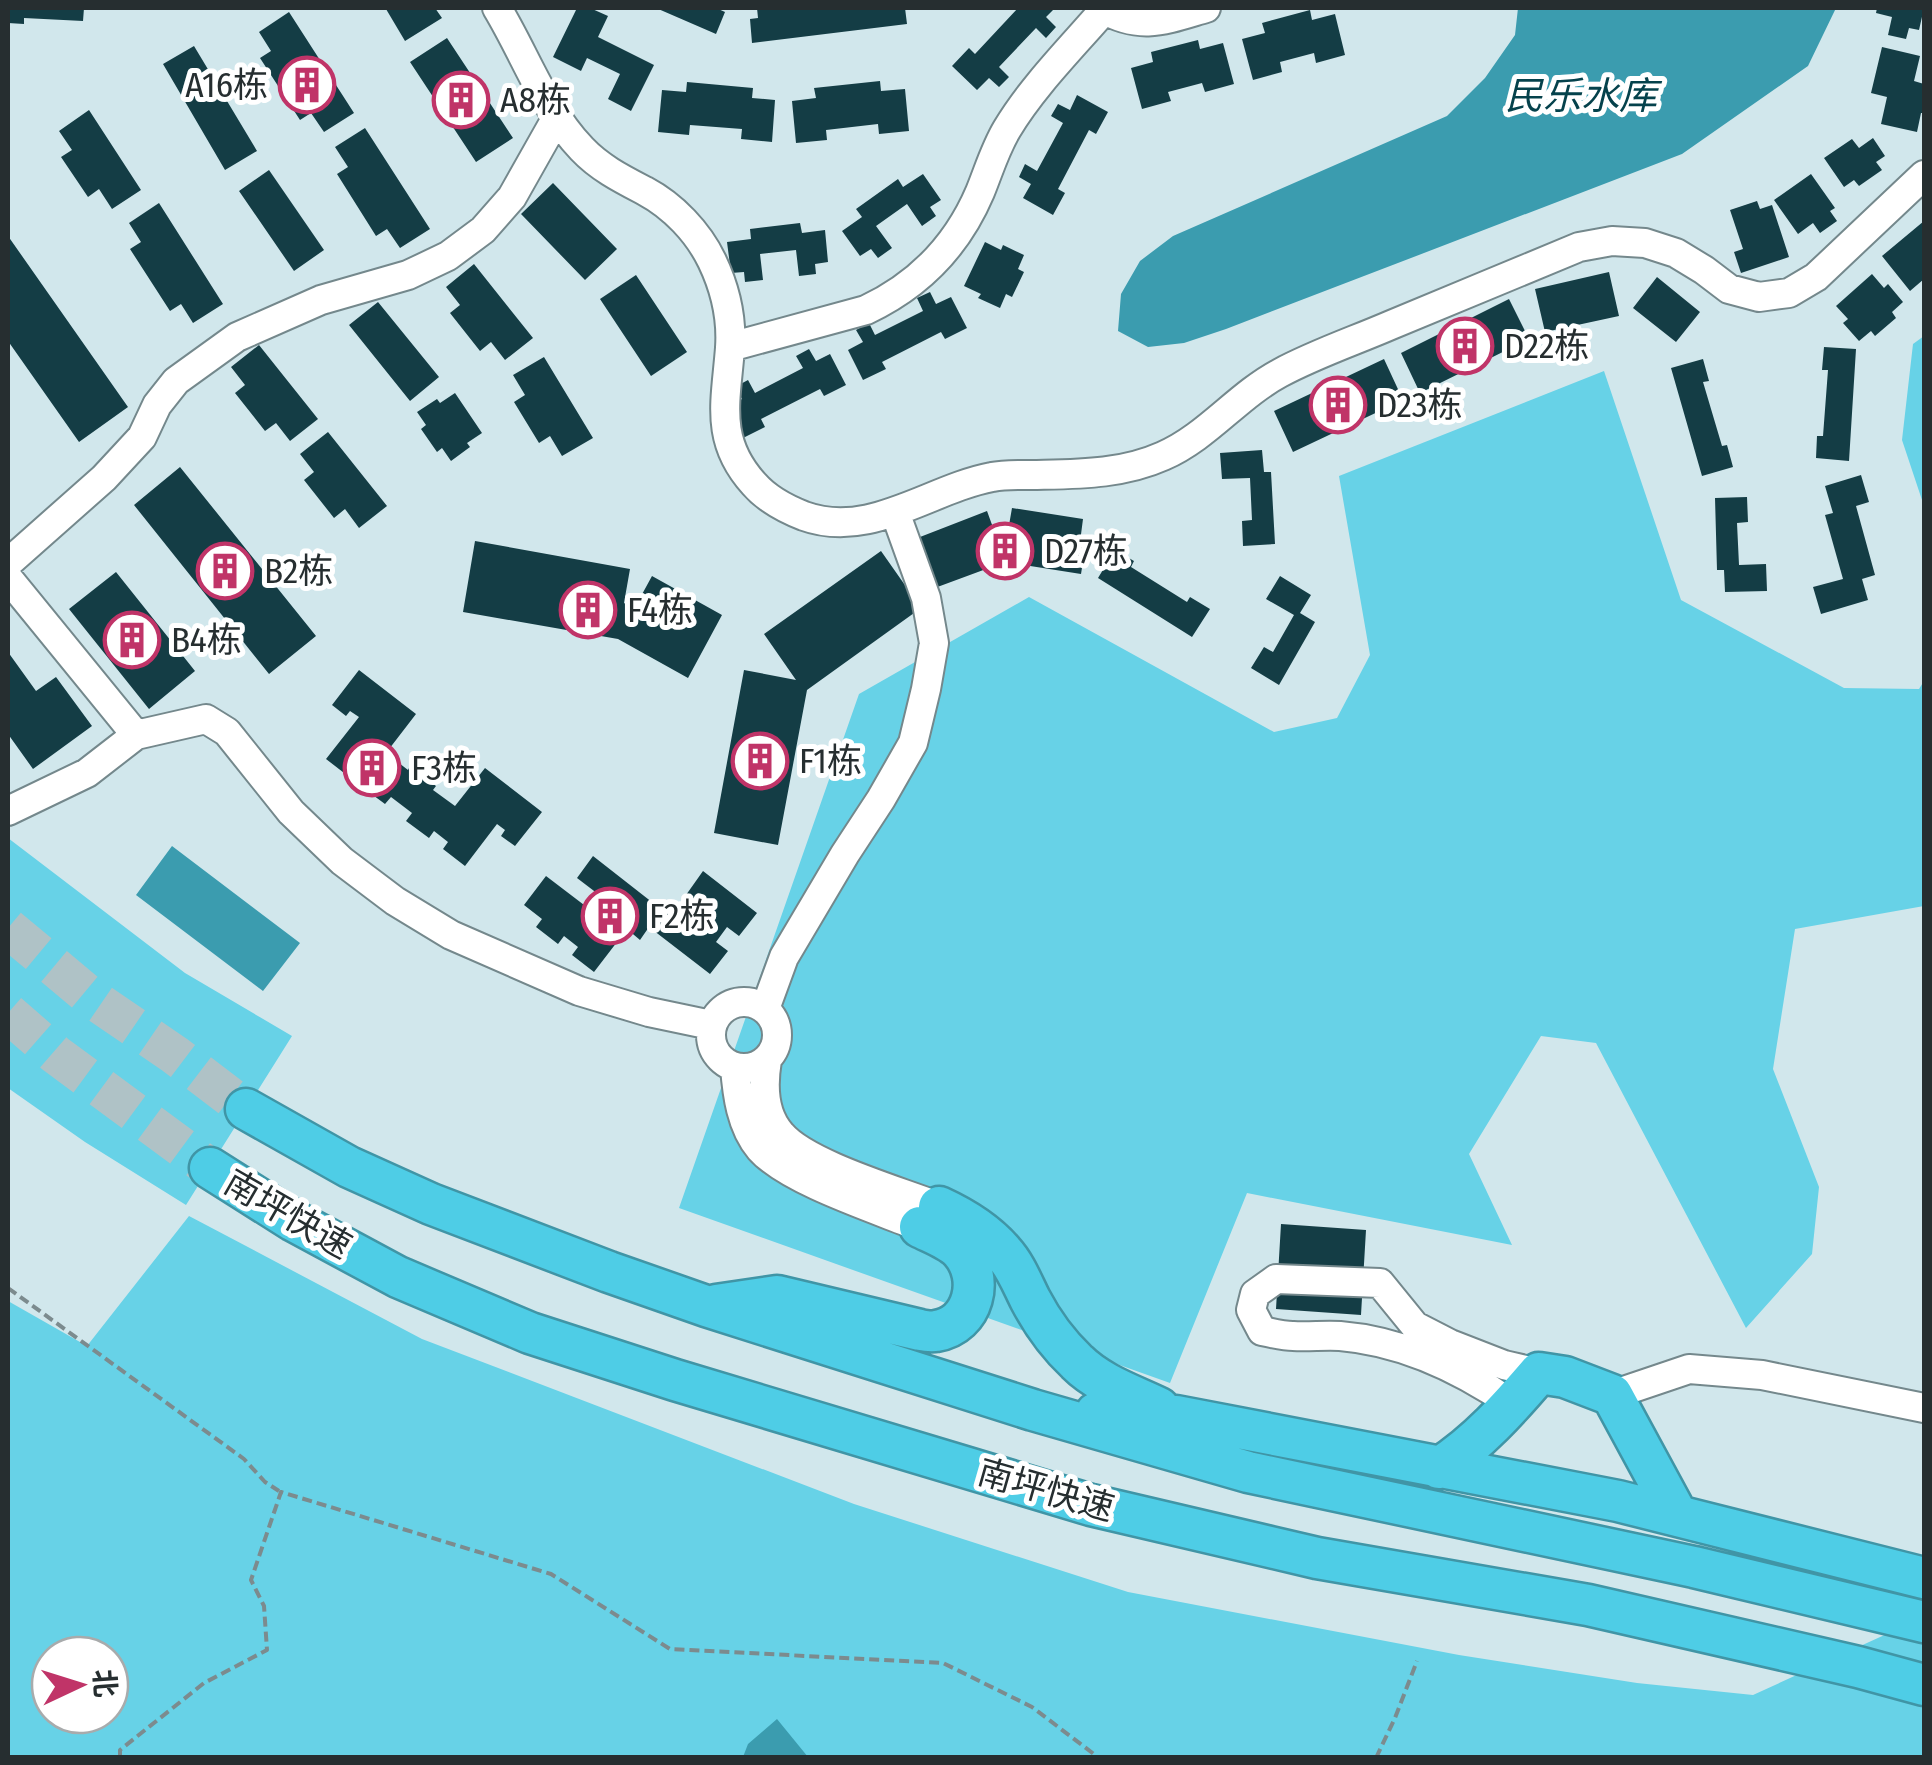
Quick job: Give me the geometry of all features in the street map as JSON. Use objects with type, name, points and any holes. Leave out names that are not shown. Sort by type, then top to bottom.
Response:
[{"type":"highway","name":"南坪快速","points":[[246,1109],[348,1167],[431,1204],[706,1306],[1033,1410],[1248,1472],[1694,1567],[1924,1622]]},
{"type":"highway","name":"南坪快速","points":[[210,1168],[294,1221],[398,1277],[530,1332],[675,1380],[1090,1505],[1317,1558],[1588,1605],[1924,1684]]},
{"type":"highway","points":[[706,1306],[777,1296],[920,1330],[936,1331],[954,1324],[969,1308],[975,1290],[974,1269],[960,1249],[925,1215]]},
{"type":"highway","points":[[925,1215],[969,1221],[1013,1265],[1032,1304],[1078,1364],[1176,1416]]},
{"type":"highway","points":[[1439,1468],[1464,1452],[1538,1372],[1565,1377],[1612,1394],[1677,1515]]},
{"type":"highway","points":[[1033,1410],[1176,1416],[1618,1501],[1924,1578]]},
{"type":"street","points":[[498,8],[556,119],[585,152],[619,179],[672,210],[694,232],[710,258],[730,316],[724,415],[733,452],[754,484],[784,508],[820,522],[858,523],[994,476],[1106,471],[1164,456],[1199,436],[1251,392],[1300,362],[1579,247],[1612,241],[1644,243],[1676,253],[1728,289],[1759,297],[1790,292],[1816,277],[1924,176]]},
{"type":"street","points":[[730,346],[866,310],[920,277],[962,228],[1008,126],[1102,9],[1130,20],[1158,22],[1206,8]]},
{"type":"street","points":[[8,563],[79,501],[142,436],[157,405],[176,381],[236,337],[321,300],[408,275],[448,256],[482,230],[512,198],[556,119]]},
{"type":"street","points":[[765,1009],[784,956],[889,785],[912,743],[917,725],[934,643],[926,598],[894,512]]},
{"type":"street","points":[[8,578],[136,735]]},
{"type":"street","points":[[8,810],[87,772],[136,735],[206,720],[227,732],[291,812],[342,861],[409,910],[452,935],[579,991],[648,1012],[711,1025]]},
{"type":"street","points":[[767,1060],[746,1069],[725,1063],[712,1047],[710,1036],[711,1025],[723,1008],[744,1001],[755,1003],[773,1017],[777,1040],[767,1060],[763,1084],[768,1109],[779,1133],[799,1150],[925,1215]]},
{"type":"street","points":[[735,1068],[737,1095],[746,1125],[758,1148],[778,1164],[798,1176],[925,1215]]},
{"type":"street","points":[[1512,1404],[1444,1364],[1397,1347],[1340,1336],[1292,1336],[1262,1331],[1251,1310],[1255,1294],[1276,1279],[1380,1283],[1414,1326],[1504,1365],[1538,1372]]},
{"type":"street","points":[[1612,1394],[1690,1369],[1762,1375],[1924,1408]]},
{"type":"path","points":[[8,1288],[244,1460],[281,1492],[551,1574],[670,1649],[942,1663],[1032,1707],[1098,1758]]},
{"type":"path","points":[[120,1758],[120,1750],[204,1683],[267,1650],[264,1606],[251,1580],[281,1492]]},
{"type":"path","points":[[1376,1758],[1417,1661]]},
{"type":"shaded area","points":[[1924,336],[1924,506],[1902,440],[1913,344]]},
{"type":"shaded area","points":[[1604,371],[1681,600],[1844,688],[1919,689],[1924,681],[1924,906],[1795,929],[1773,1069],[1819,1187],[1812,1254],[1746,1328],[1596,1043],[1541,1036],[1469,1154],[1512,1245],[1247,1193],[1170,1383],[679,1208],[859,694],[1029,597],[1274,732],[1337,718],[1370,655],[1339,476]]},
{"type":"shaded area","points":[[8,838],[185,973],[292,1036],[186,1205],[8,1088]]},
{"type":"shaded area","points":[[189,1216],[422,1339],[854,1504],[1128,1592],[1459,1655],[1637,1683],[1753,1695],[1924,1617],[1924,1757],[8,1757],[8,1301],[87,1346]]},
{"type":"water","name":"民乐水库","points":[[1518,8],[1836,8],[1808,66],[1682,154],[1184,343],[1148,347],[1118,331],[1121,294],[1140,261],[1173,236],[1447,116],[1485,78],[1515,35]]},
{"type":"water","points":[[172,846],[300,943],[263,991],[136,895]]},
{"type":"water","points":[[777,1719],[808,1757],[743,1757],[748,1744]]},
{"type":"building","points":[[8,8],[84,8],[83,21],[24,18],[24,24],[8,23]]},
{"type":"building","points":[[435,8],[442,18],[405,41],[386,9]]},
{"type":"building","points":[[577,8],[590,8],[608,16],[598,37],[654,65],[631,111],[608,99],[620,74],[587,58],[581,71],[553,57]]},
{"type":"building","points":[[656,8],[716,8],[725,12],[716,34]]},
{"type":"building","points":[[757,8],[905,8],[907,24],[752,43],[750,19],[758,18]]},
{"type":"building","points":[[1018,8],[1055,8],[1046,17],[1056,27],[1046,38],[1036,28],[999,67],[1009,77],[999,87],[989,78],[977,90],[952,66],[969,48],[975,54]]},
{"type":"building","points":[[1877,8],[1924,8],[1919,30],[1909,28],[1906,39],[1888,35],[1892,17],[1876,13]]},
{"type":"building","points":[[1310,10],[1312,20],[1335,14],[1345,55],[1316,63],[1314,53],[1280,62],[1282,72],[1253,80],[1242,39],[1265,33],[1262,23]]},
{"type":"building","name":"A16栋","points":[[289,12],[354,113],[324,132],[311,113],[300,120],[260,58],[271,51],[259,32]]},
{"type":"building","name":"A8栋","points":[[447,38],[513,138],[476,162],[410,62]]},
{"type":"building","points":[[1198,40],[1200,49],[1223,43],[1234,84],[1205,92],[1202,83],[1168,92],[1171,101],[1142,109],[1131,68],[1153,62],[1151,52]]},
{"type":"building","points":[[194,46],[257,151],[225,170],[163,64]]},
{"type":"building","points":[[1882,47],[1920,56],[1914,81],[1924,84],[1924,113],[1917,132],[1881,124],[1887,97],[1871,93]]},
{"type":"building","points":[[880,81],[881,91],[905,89],[909,131],[879,134],[878,124],[826,130],[827,140],[796,143],[792,101],[816,98],[814,88]]},
{"type":"building","points":[[687,82],[753,88],[752,98],[775,100],[772,142],[741,139],[742,129],[690,125],[689,135],[658,132],[662,90],[686,92]]},
{"type":"building","points":[[1077,95],[1108,112],[1096,134],[1089,130],[1058,189],[1065,193],[1053,215],[1023,198],[1031,184],[1019,177],[1025,164],[1037,171],[1063,123],[1051,116],[1058,104],[1070,110]]},
{"type":"building","points":[[89,110],[141,190],[112,209],[99,189],[88,197],[61,157],[72,150],[59,131]]},
{"type":"building","points":[[365,128],[430,229],[400,248],[387,229],[376,236],[337,174],[348,167],[335,147]]},
{"type":"building","points":[[1873,138],[1885,156],[1876,162],[1882,170],[1859,186],[1854,180],[1844,187],[1824,158],[1852,139],[1859,148]]},
{"type":"building","points":[[269,170],[324,250],[294,271],[239,191]]},
{"type":"building","points":[[923,174],[941,200],[930,207],[936,216],[922,226],[907,204],[876,226],[892,248],[878,258],[871,249],[860,256],[842,231],[862,217],[856,209],[898,179],[903,187]]},
{"type":"building","points":[[1811,174],[1835,208],[1830,211],[1837,221],[1820,233],[1813,223],[1798,234],[1774,200]]},
{"type":"building","points":[[553,183],[617,249],[585,280],[521,214]]},
{"type":"building","points":[[1757,201],[1760,209],[1772,205],[1789,257],[1741,273],[1734,252],[1743,249],[1730,210]]},
{"type":"building","points":[[159,203],[223,304],[193,323],[181,304],[170,311],[130,249],[141,242],[129,223]]},
{"type":"building","points":[[1924,221],[1924,279],[1910,291],[1882,256]]},
{"type":"building","points":[[800,223],[802,233],[825,230],[828,262],[815,264],[816,274],[799,276],[796,250],[760,254],[763,280],[745,282],[744,272],[731,273],[727,242],[751,239],[750,229]]},
{"type":"building","points":[[8,236],[128,407],[79,442],[8,341]]},
{"type":"building","points":[[985,242],[1024,255],[1018,269],[1024,272],[1012,297],[1006,294],[1000,308],[964,286]]},
{"type":"building","points":[[474,264],[533,338],[505,360],[491,342],[480,351],[450,313],[460,305],[446,287]]},
{"type":"building","points":[[1609,272],[1619,316],[1545,332],[1535,289]]},
{"type":"building","points":[[1872,274],[1884,288],[1888,284],[1903,302],[1892,312],[1896,318],[1875,336],[1871,331],[1859,341],[1843,323],[1848,319],[1836,306]]},
{"type":"building","points":[[636,275],[687,352],[651,376],[600,299]]},
{"type":"building","points":[[1657,277],[1700,312],[1676,342],[1633,308]]},
{"type":"building","points":[[930,292],[936,304],[951,297],[967,328],[945,339],[941,332],[882,362],[886,369],[863,380],[848,350],[863,342],[856,330],[869,323],[875,335],[923,311],[917,298]]},
{"type":"building","name":"D22栋","points":[[1509,299],[1529,339],[1420,393],[1401,353]]},
{"type":"building","points":[[378,302],[439,377],[410,401],[349,325]]},
{"type":"building","points":[[259,345],[318,419],[290,441],[276,423],[265,431],[235,393],[245,385],[231,367]]},
{"type":"building","points":[[1824,347],[1856,349],[1849,461],[1816,458],[1817,436],[1823,436],[1828,370],[1822,370]]},
{"type":"building","points":[[809,349],[816,361],[830,354],[846,385],[824,396],[820,389],[761,419],[765,427],[743,438],[727,407],[742,399],[735,387],[748,380],[755,393],[803,368],[796,356]]},
{"type":"building","points":[[544,357],[593,438],[562,456],[550,436],[539,443],[514,402],[525,395],[513,375]]},
{"type":"building","name":"D23栋","points":[[1384,359],[1403,400],[1293,452],[1274,411]]},
{"type":"building","points":[[1703,359],[1709,381],[1703,382],[1722,446],[1727,445],[1733,467],[1702,476],[1671,368]]},
{"type":"building","points":[[455,393],[482,433],[451,461],[442,448],[437,452],[421,429],[426,425],[417,412]]},
{"type":"building","points":[[328,432],[387,506],[359,528],[345,509],[334,518],[304,480],[314,472],[300,454]]},
{"type":"building","points":[[1262,450],[1264,472],[1271,472],[1275,544],[1243,546],[1242,521],[1252,520],[1250,478],[1222,479],[1220,453]]},
{"type":"building","name":"B2栋","points":[[180,467],[316,636],[269,674],[134,505]]},
{"type":"building","points":[[1861,475],[1869,502],[1856,506],[1875,575],[1862,579],[1868,600],[1821,614],[1813,587],[1843,579],[1825,515],[1833,513],[1825,486]]},
{"type":"building","points":[[1747,497],[1748,522],[1737,523],[1739,565],[1766,564],[1767,591],[1725,592],[1724,570],[1717,570],[1715,498]]},
{"type":"building","name":"D27栋","points":[[1012,508],[1083,519],[1080,542],[1086,543],[1081,574],[1005,562],[932,589],[922,561],[928,558],[920,537],[987,511],[995,533],[1008,531]]},
{"type":"building","name":"F4栋","points":[[475,541],[630,569],[624,603],[634,609],[652,576],[722,615],[688,678],[618,639],[463,612]]},
{"type":"building","points":[[1115,550],[1134,561],[1131,567],[1187,602],[1190,597],[1210,609],[1192,637],[1098,578]]},
{"type":"building","name":"F1栋","points":[[881,551],[921,608],[807,690],[778,845],[714,833],[744,670],[796,680],[764,634]]},
{"type":"building","name":"B4栋","points":[[116,572],[195,671],[149,709],[69,609]]},
{"type":"building","points":[[1280,576],[1311,595],[1300,613],[1315,622],[1279,685],[1251,668],[1264,647],[1273,652],[1294,615],[1266,599]]},
{"type":"building","points":[[8,652],[36,691],[56,677],[92,726],[33,769],[8,734]]},
{"type":"building","name":"F3栋","points":[[359,670],[416,714],[386,753],[436,786],[433,790],[455,806],[485,768],[542,812],[515,846],[501,836],[505,830],[497,824],[465,866],[443,849],[448,842],[434,831],[429,838],[406,821],[412,813],[391,797],[385,804],[362,787],[368,779],[354,769],[348,776],[326,759],[359,717],[350,711],[346,716],[332,705]]},
{"type":"building","name":"F2栋","points":[[593,856],[662,910],[667,904],[693,924],[705,910],[686,895],[703,871],[757,913],[739,936],[727,927],[716,942],[728,951],[710,974],[649,927],[640,940],[627,929],[594,972],[572,955],[578,947],[564,936],[558,944],[536,927],[542,919],[524,905],[546,876],[588,908],[598,894],[577,878]]},
{"type":"building","points":[[1281,1224],[1366,1230],[1361,1315],[1276,1309]]},
{"type":"tunnel","points":[[8,928],[93,999],[246,1109]]},
{"type":"tunnel","points":[[8,1013],[55,1054],[210,1168]]},
{"type":"place","name":"A16栋","points":[[307,85]]},
{"type":"place","name":"A8栋","points":[[461,100]]},
{"type":"place","name":"D22栋","points":[[1465,346]]},
{"type":"place","name":"D23栋","points":[[1338,405]]},
{"type":"place","name":"D27栋","points":[[1005,551]]},
{"type":"place","name":"B2栋","points":[[225,571]]},
{"type":"place","name":"F4栋","points":[[588,610]]},
{"type":"place","name":"B4栋","points":[[132,640]]},
{"type":"place","name":"F1栋","points":[[760,761]]},
{"type":"place","name":"F3栋","points":[[372,768]]},
{"type":"place","name":"F2栋","points":[[610,916]]}]
